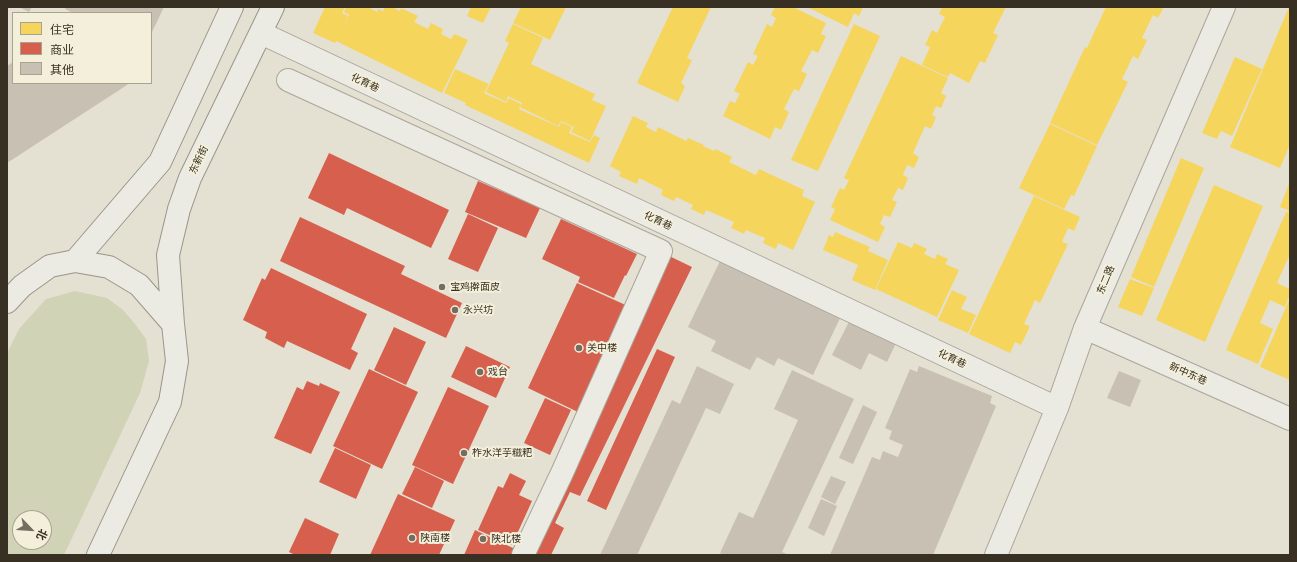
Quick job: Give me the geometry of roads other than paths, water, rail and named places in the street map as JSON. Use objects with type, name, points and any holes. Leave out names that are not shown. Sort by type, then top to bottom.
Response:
[{"type":"street","points":[[75,261],[160,162],[232,7]]},
{"type":"street","name":"东新街","points":[[98,555],[170,402],[177,361],[168,255],[179,209],[190,178],[273,7]]},
{"type":"street","name":"东二路","points":[[996,555],[1057,408],[1085,328],[1224,7]]},
{"type":"street","name":"化育巷","points":[[261,33],[1057,408]]},
{"type":"street","points":[[288,80],[661,251],[562,473],[523,555]]},
{"type":"street","points":[[7,302],[22,286],[50,266],[75,261],[109,267],[139,284],[173,324]]},
{"type":"street","name":"新中东巷","points":[[1085,328],[1290,419]]},
{"type":"place","name":"宝鸡擀面皮","points":[[442,287]]},
{"type":"place","name":"永兴坊","points":[[455,310]]},
{"type":"place","name":"关中楼","points":[[579,348]]},
{"type":"place","name":"戏台","points":[[480,372]]},
{"type":"place","name":"柞水洋芋糍粑","points":[[464,453]]},
{"type":"place","name":"陕南楼","points":[[412,538]]},
{"type":"place","name":"陕北楼","points":[[483,539]]}]
